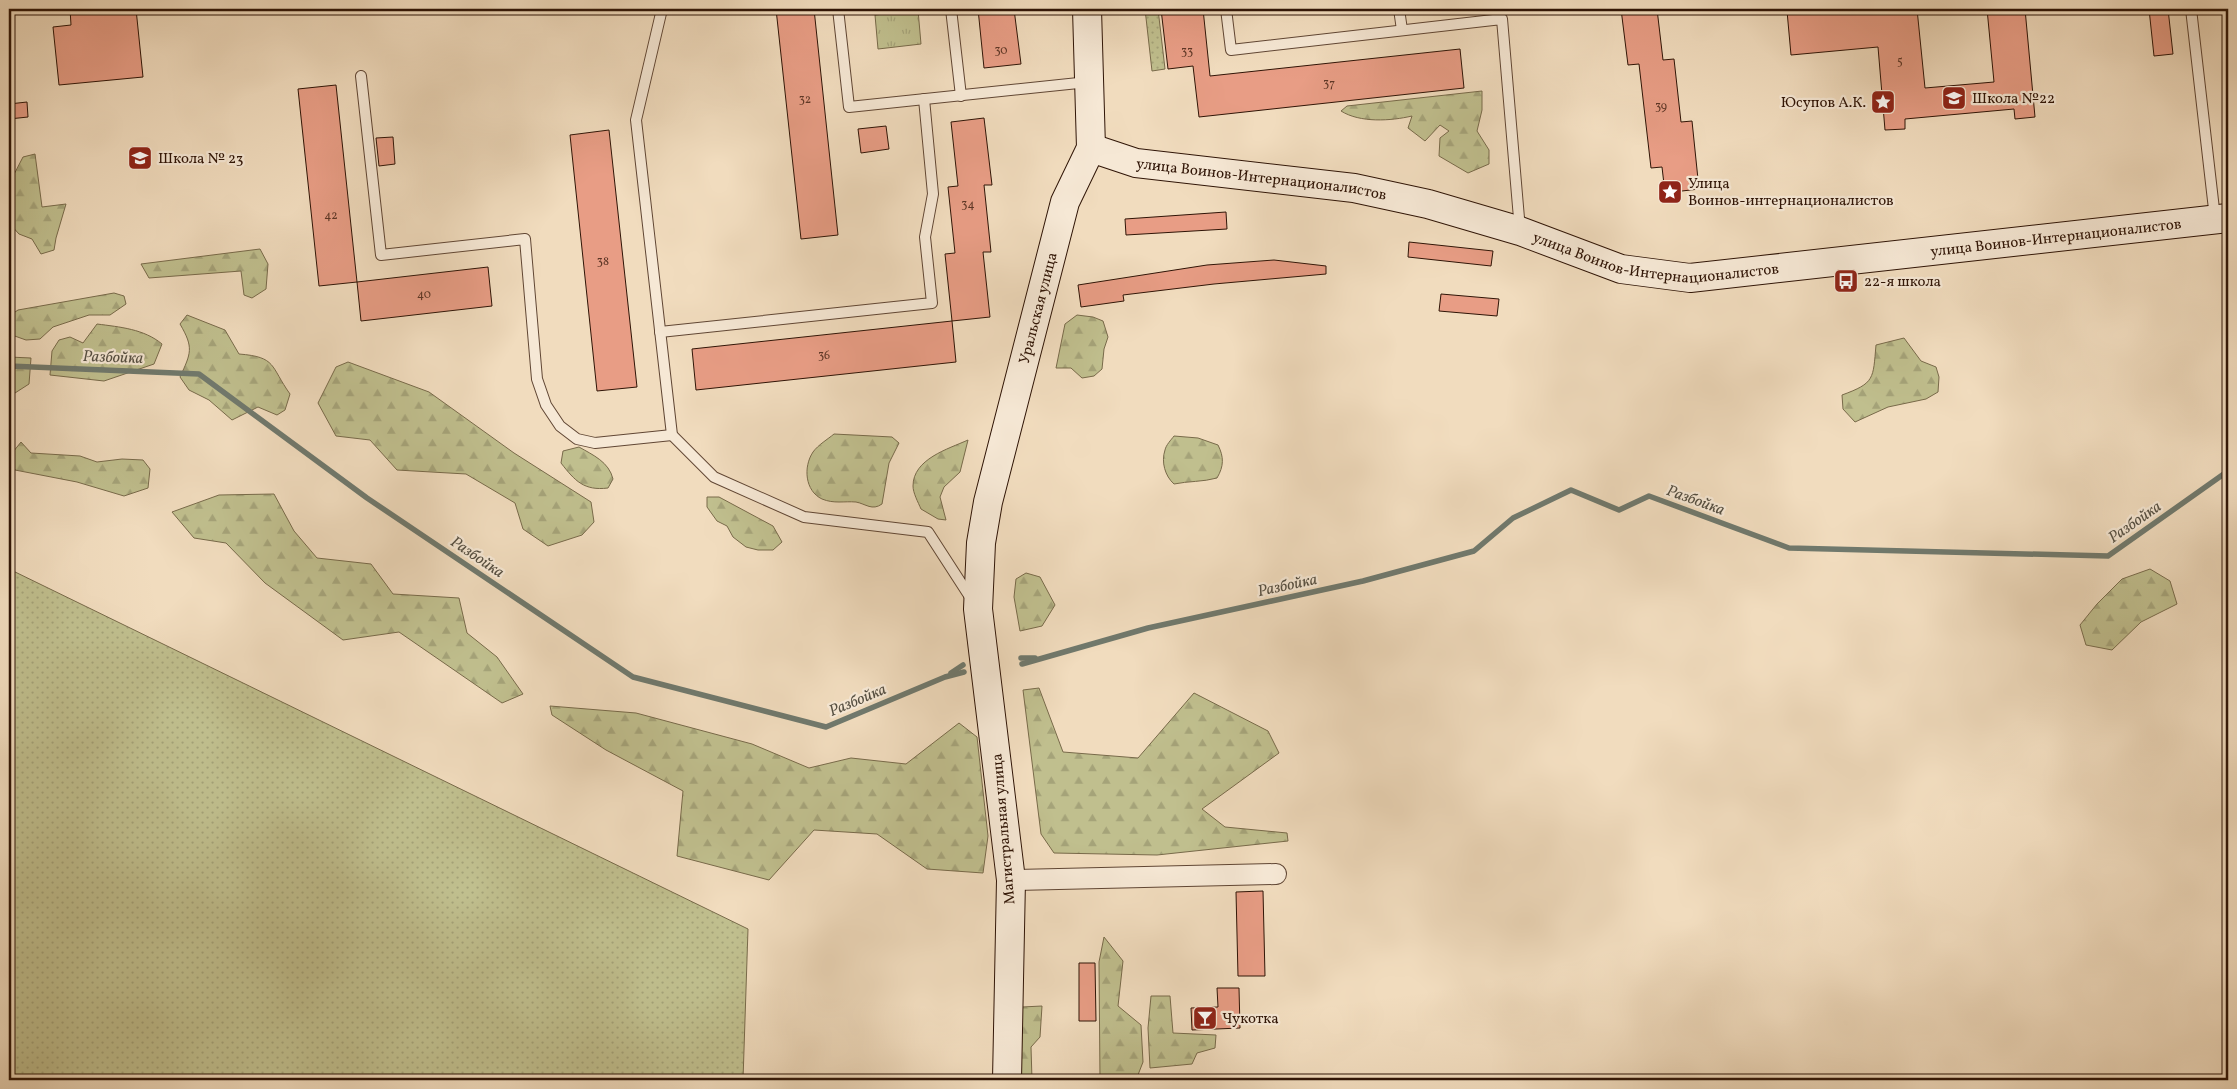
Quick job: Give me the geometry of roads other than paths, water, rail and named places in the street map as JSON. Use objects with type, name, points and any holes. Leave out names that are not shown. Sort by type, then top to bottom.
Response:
[{"type":"street","name":"Уральская улица","points":[[978,609],[981,543],[988,502],[1065,202],[1091,148],[1087,9]]},
{"type":"street","name":"улица Воинов-Интернационалистов","points":[[1091,148],[1136,163],[1354,188],[1428,204],[1520,231],[1621,269],[1690,278],[2221,219]]},
{"type":"street","name":"Магистральная улица","points":[[978,609],[1011,880],[1007,1080]]},
{"type":"street","points":[[1011,880],[1276,874]]},
{"type":"lane","points":[[662,9],[636,120],[672,435],[714,477],[804,518],[928,532],[978,609]]},
{"type":"lane","points":[[838,9],[849,107],[1089,82]]},
{"type":"lane","points":[[951,9],[961,96]]},
{"type":"lane","points":[[1226,9],[1231,50],[1502,19],[1520,231]]},
{"type":"lane","points":[[1399,9],[1402,30]]},
{"type":"lane","points":[[2191,9],[2221,219]]},
{"type":"lane","points":[[361,76],[381,255],[525,239],[536,379],[546,405],[560,426],[577,439],[595,443],[672,435]]},
{"type":"lane","points":[[660,332],[932,303],[925,237],[933,194],[924,99]]},
{"type":"waterway","name":"Разбойка","points":[[9,366],[199,374],[367,498],[633,677],[826,727],[945,677],[964,672]]},
{"type":"waterway","name":"Разбойка","points":[[1022,664],[1148,628],[1363,581],[1474,551],[1513,518],[1571,490],[1619,510],[1649,496],[1789,548],[2108,556],[2228,471]]},
{"type":"waterway","name":"Разбойка","points":[[1021,658],[1035,658]]},
{"type":"waterway","name":"Разбойка","points":[[951,673],[963,665]]},
{"type":"place","name":"Школа №22","points":[[1954,98]]},
{"type":"place","name":"Юсупов А.К.","points":[[1883,102]]},
{"type":"place","name":"Школа № 23","points":[[140,158]]},
{"type":"place","name":"Улица Воинов-интернационалистов","points":[[1670,192]]},
{"type":"place","name":"22-я школа","points":[[1846,281]]},
{"type":"place","name":"Чукотка","points":[[1205,1018]]}]
